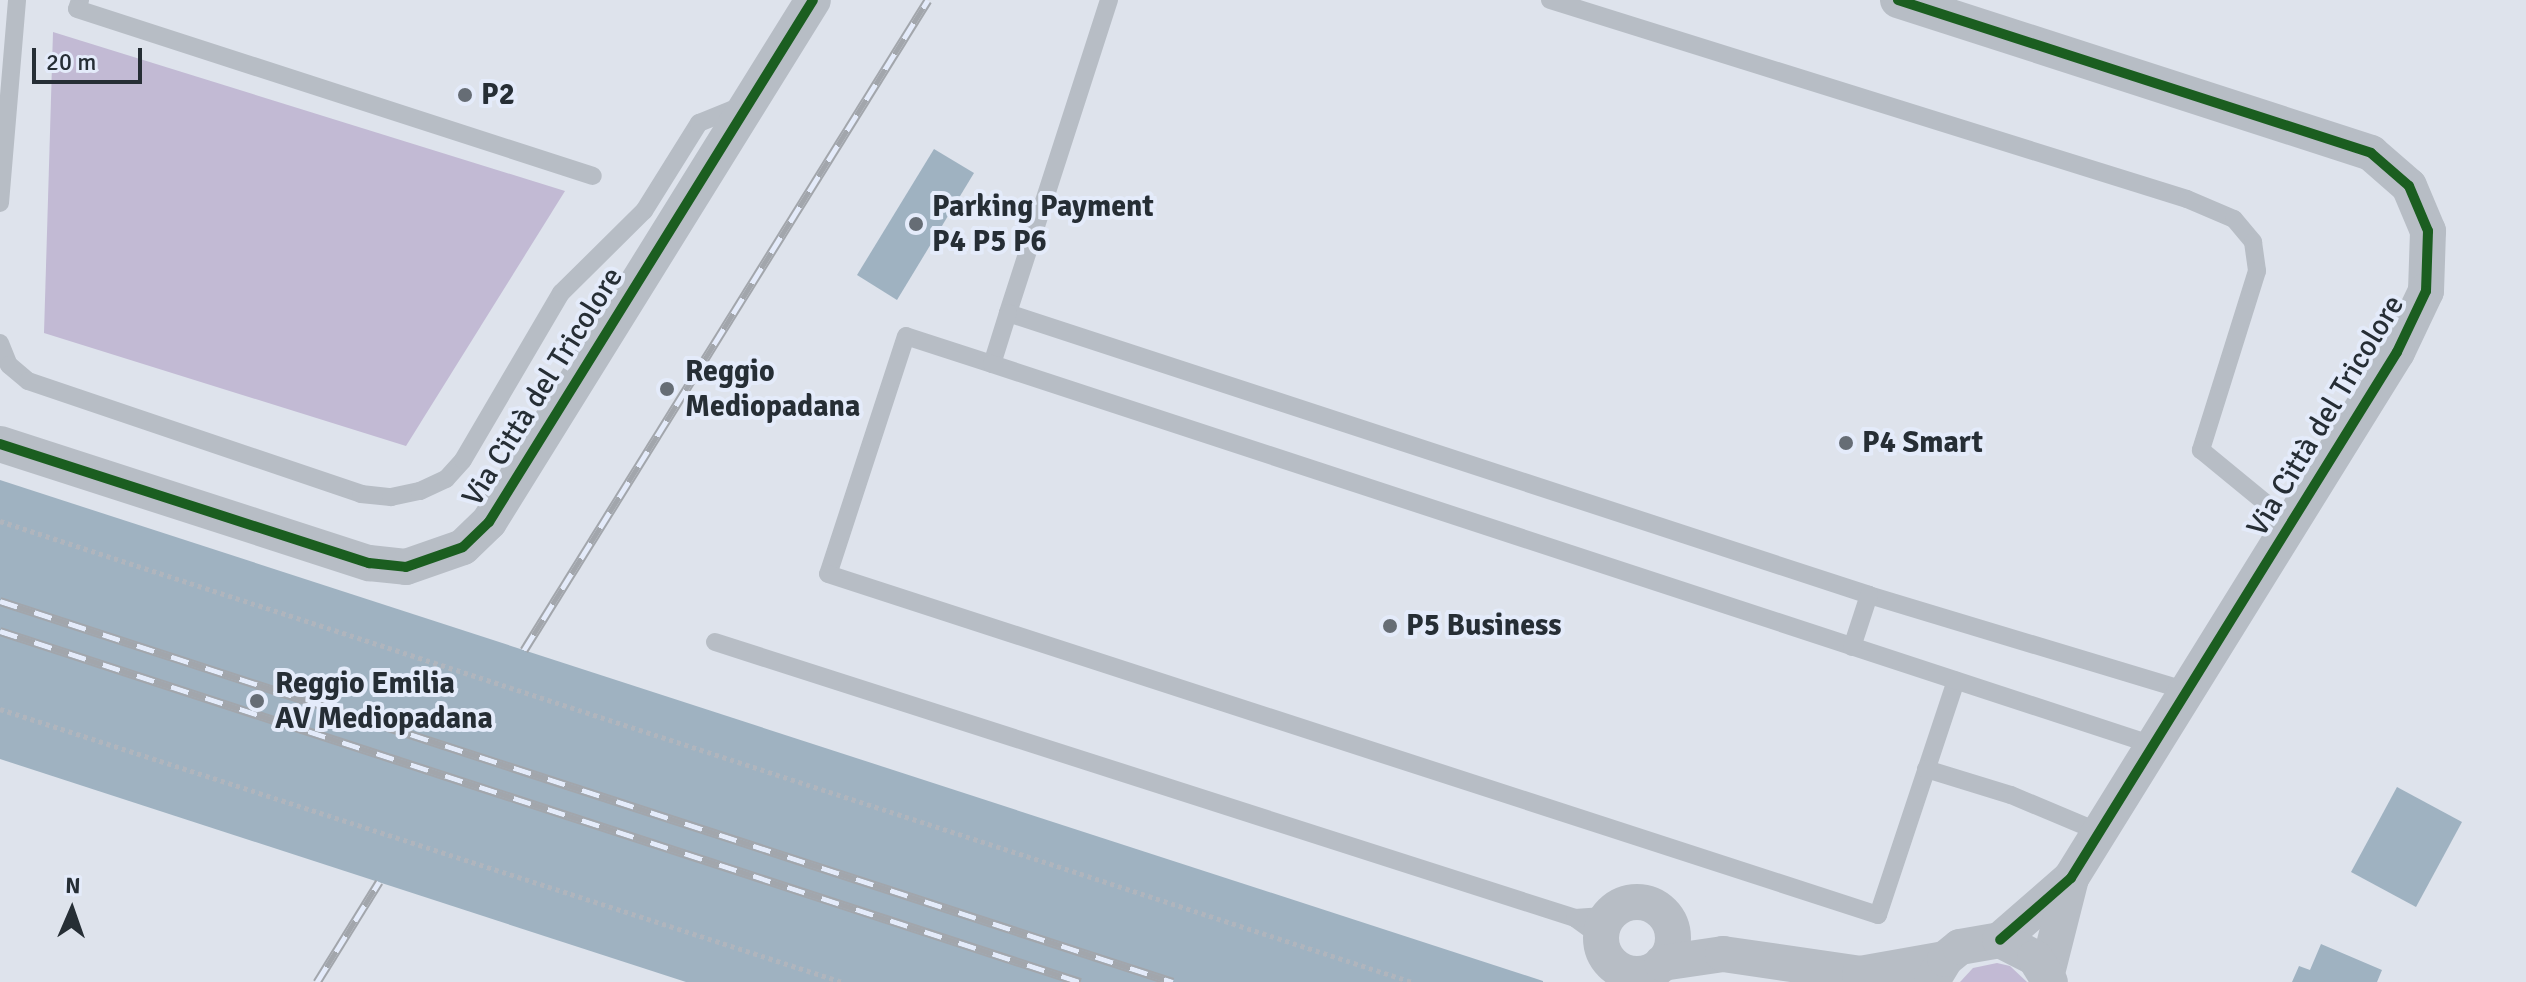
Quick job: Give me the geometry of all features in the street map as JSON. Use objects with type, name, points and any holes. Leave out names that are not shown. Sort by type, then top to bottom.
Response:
[{"type":"street","name":"Via Città del Tricolore","points":[[0,444],[369,563],[406,567],[433,561],[463,547],[489,522],[813,0]]},
{"type":"street","name":"Via Città del Tricolore","points":[[1898,0],[2348,143],[2389,165],[2409,186],[2428,231],[2426,291],[2397,352],[2071,878]]},
{"type":"street","points":[[2000,940],[2071,878]]},
{"type":"street","points":[[2048,977],[2071,878]]},
{"type":"street","points":[[1614,954],[1625,904],[1646,903],[1670,923],[1723,954]]},
{"type":"street","points":[[1614,954],[1672,944],[1670,923]]},
{"type":"street","points":[[1614,954],[1723,954],[1867,978],[1938,971],[1970,944],[2000,940],[2019,945],[2048,977]]},
{"type":"lane","points":[[0,203],[17,0]]},
{"type":"lane","points":[[80,0],[77,9],[593,176]]},
{"type":"lane","points":[[992,364],[1109,0]]},
{"type":"lane","points":[[1550,0],[2187,199],[2234,219],[2253,242],[2257,271],[2201,450],[2291,524]]},
{"type":"lane","points":[[0,343],[9,365],[28,381],[361,494],[391,497],[420,491],[446,479],[463,460],[561,293],[585,263],[644,211],[699,123],[751,102]]},
{"type":"lane","points":[[1008,313],[1869,595],[2187,691]]},
{"type":"lane","points":[[1956,681],[1878,915],[828,574],[906,336],[2153,745]]},
{"type":"lane","points":[[1852,647],[1869,595]]},
{"type":"lane","points":[[715,642],[1614,954]]},
{"type":"lane","points":[[1926,769],[2011,795],[2099,832]]},
{"type":"path","points":[[0,521],[1412,982]]},
{"type":"path","points":[[196,585],[199,577]]},
{"type":"path","points":[[0,709],[842,982]]},
{"type":"shaded area","points":[[53,32],[565,191],[406,446],[44,333]]},
{"type":"shaded area","points":[[1997,963],[2010,966],[2027,982],[1960,982],[1973,968]]},
{"type":"building","name":"Parking Payment P4 P5 P6","points":[[934,149],[974,173],[897,300],[857,275]]},
{"type":"building","points":[[0,480],[1543,982],[686,982],[0,759]]},
{"type":"building","points":[[2397,787],[2462,822],[2416,907],[2351,872]]},
{"type":"building","points":[[2321,944],[2382,970],[2377,982],[2292,982],[2299,966],[2310,970]]},
{"type":"railway","points":[[524,650],[928,0]]},
{"type":"railway","points":[[0,601],[1173,982]]},
{"type":"railway","points":[[0,631],[1080,982]]},
{"type":"railway","points":[[317,982],[379,882]]},
{"type":"cycle path","points":[[0,444],[369,563],[406,567],[463,547],[489,522],[813,0]]},
{"type":"cycle path","points":[[1898,0],[2371,153],[2409,186],[2428,231],[2426,291],[2397,352],[2071,878],[2000,940]]},
{"type":"place","name":"P2","points":[[465,95]]},
{"type":"place","name":"Parking Payment P4 P5 P6","points":[[916,224]]},
{"type":"place","name":"Reggio Mediopadana","points":[[667,389]]},
{"type":"place","name":"P4 Smart","points":[[1846,443]]},
{"type":"place","name":"P5 Business","points":[[1390,626]]},
{"type":"place","name":"Reggio Emilia AV Mediopadana","points":[[257,701]]}]
